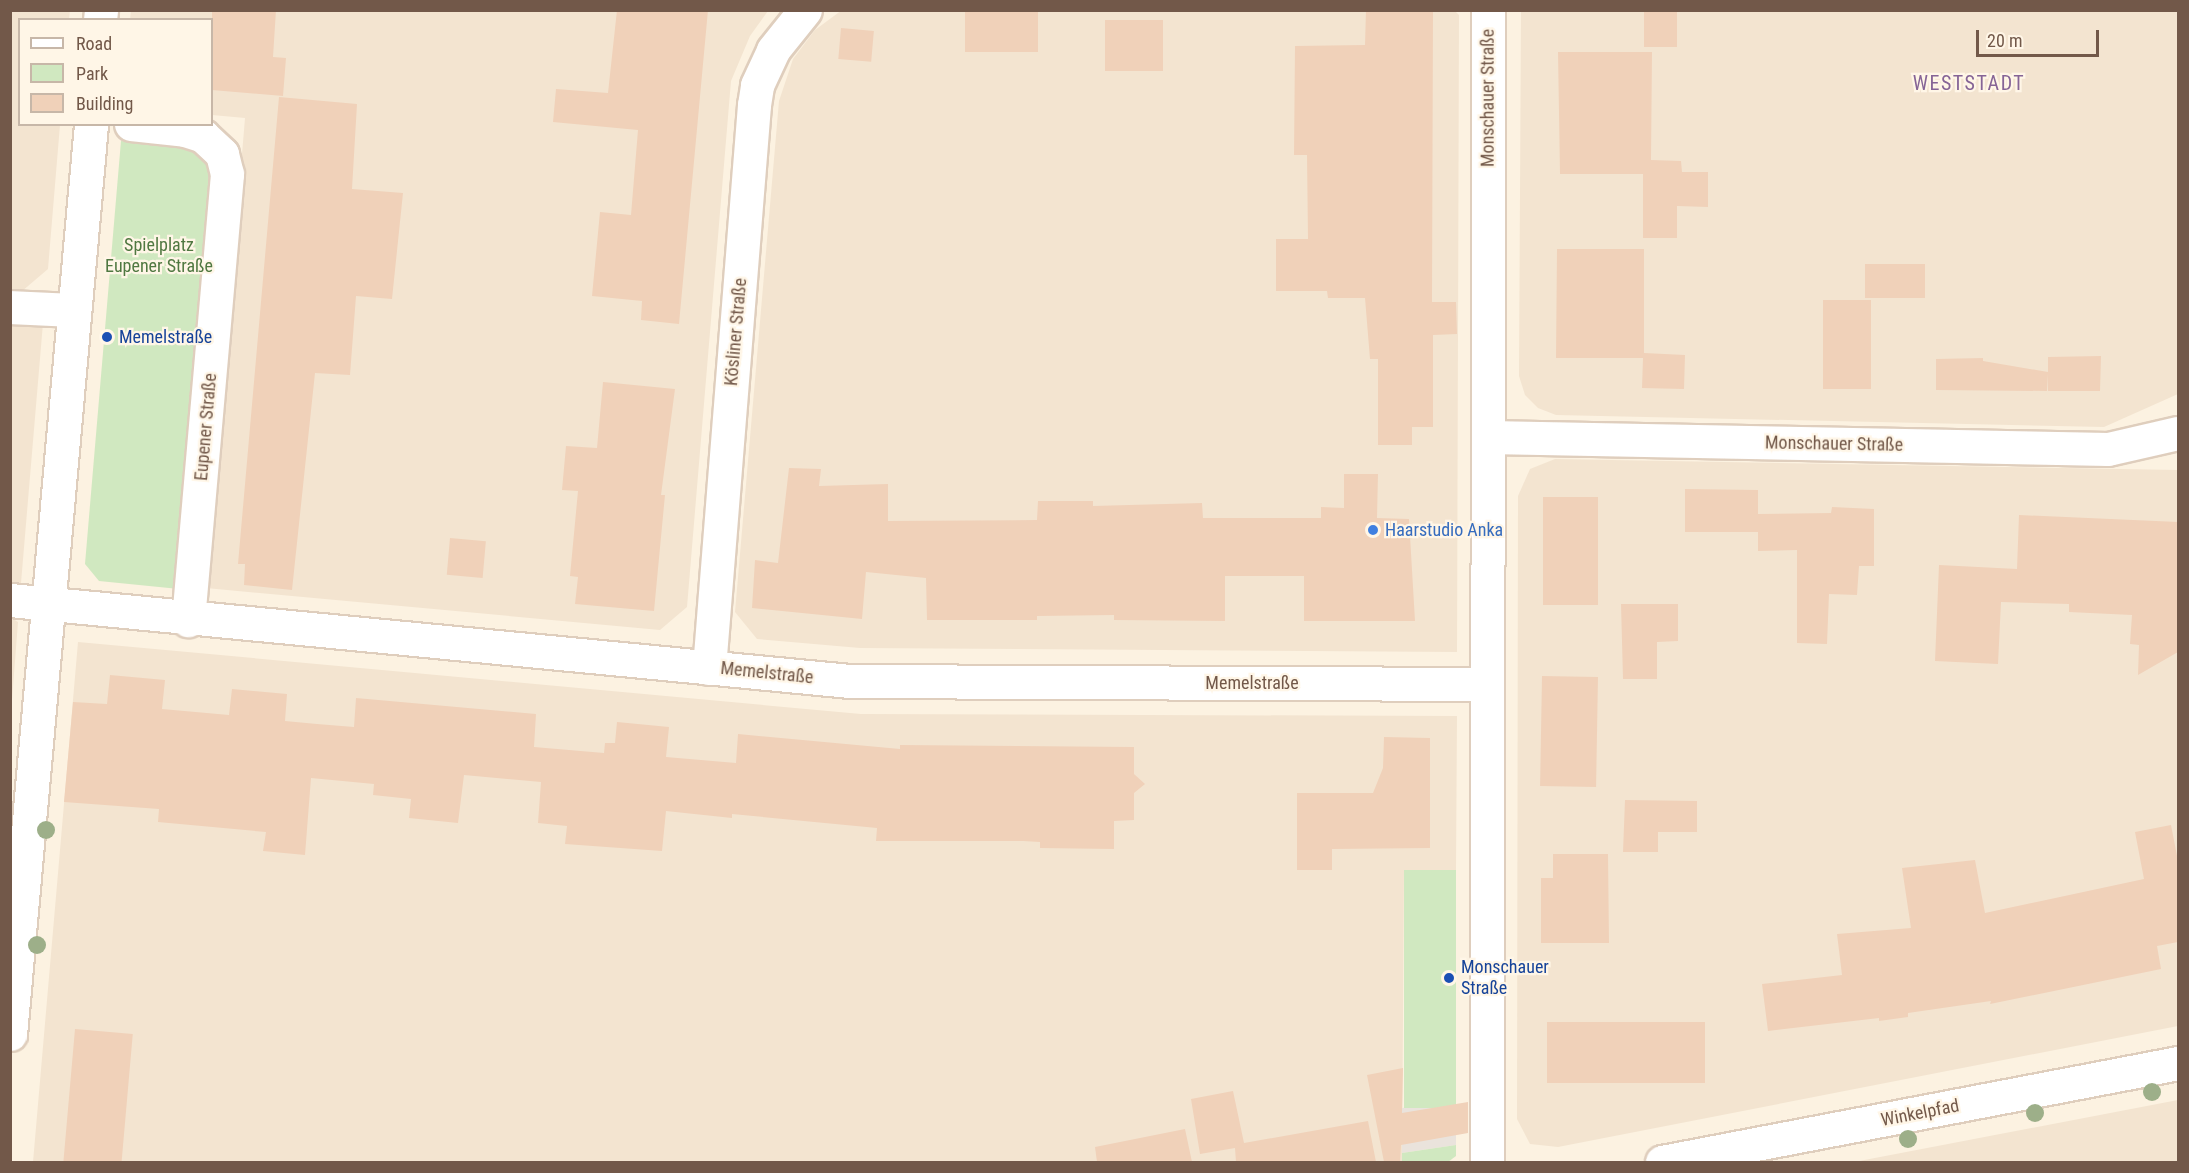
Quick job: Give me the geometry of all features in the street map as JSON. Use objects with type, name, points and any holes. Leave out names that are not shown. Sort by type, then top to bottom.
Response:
[{"type":"street","name":"Kösliner Straße","points":[[710,668],[754,105],[757,85],[772,50],[805,10]]},
{"type":"street","name":"Monschauer Straße","points":[[1487,1162],[1488,10]]},
{"type":"street","points":[[10,1034],[50,606],[73,310],[91,126]]},
{"type":"street","name":"Eupener Straße","points":[[149,126],[185,130],[203,136],[222,154],[227,174],[188,620]]},
{"type":"street","points":[[10,307],[73,310]]},
{"type":"street","name":"Monschauer Straße","points":[[1488,437],[2109,449],[2178,433]]},
{"type":"street","points":[[10,600],[50,606]]},
{"type":"street","name":"Memelstraße","points":[[50,606],[710,668],[884,682],[1486,684]]},
{"type":"street","name":"Winkelpfad","points":[[1662,1162],[2178,1063]]},
{"type":"shaded area","points":[[131,10],[768,11],[750,36],[731,81],[687,607],[660,630],[206,588],[245,118],[213,115],[213,18],[130,18]]},
{"type":"shaded area","points":[[842,10],[1454,10],[1459,15],[1457,652],[860,648],[757,639],[735,612],[779,101],[793,59],[815,30]]},
{"type":"shaded area","points":[[11,11],[70,11],[69,18],[18,18],[18,126],[60,126],[48,269],[21,292],[11,291]]},
{"type":"shaded area","points":[[1521,11],[2178,11],[2178,394],[2104,427],[1556,415],[1538,408],[1525,395],[1519,376]]},
{"type":"shaded area","points":[[11,321],[43,323],[21,583],[11,583]]},
{"type":"shaded area","points":[[1555,459],[2178,470],[2178,1026],[1558,1147],[1530,1144],[1517,1119],[1518,496],[1530,469]]},
{"type":"shaded area","points":[[11,618],[18,622],[11,713]]},
{"type":"shaded area","points":[[78,642],[861,714],[1457,716],[1456,870],[1404,870],[1402,1162],[33,1162]]},
{"type":"shaded area","points":[[1456,1100],[1456,1145],[1402,1153],[1402,1108]]},
{"type":"shaded area","points":[[2178,1100],[2178,1162],[1854,1162]]},
{"type":"green space","name":"Spielplatz Eupener Straße","points":[[121,141],[187,147],[202,157],[211,171],[179,589],[99,581],[85,564]]},
{"type":"green space","points":[[1404,870],[1456,870],[1456,1108],[1404,1108]]},
{"type":"green space","points":[[1456,1145],[1456,1156],[1448,1162],[1402,1162],[1402,1153]]},
{"type":"building","points":[[212,10],[276,10],[273,57],[286,58],[283,96],[213,90]]},
{"type":"building","points":[[617,10],[708,10],[679,324],[641,320],[642,301],[592,296],[600,212],[631,215],[638,130],[553,122],[556,89],[608,93]]},
{"type":"building","points":[[965,10],[1038,10],[1038,52],[965,52]]},
{"type":"building","points":[[1366,10],[1433,10],[1432,302],[1456,302],[1457,334],[1433,335],[1433,427],[1412,427],[1412,445],[1378,445],[1378,359],[1370,359],[1365,298],[1328,298],[1327,291],[1276,291],[1276,239],[1308,239],[1307,155],[1294,155],[1295,46],[1365,45]]},
{"type":"building","points":[[1644,10],[1677,10],[1677,47],[1644,47]]},
{"type":"building","points":[[1105,20],[1163,20],[1163,71],[1105,71]]},
{"type":"building","points":[[841,28],[874,31],[871,62],[838,59]]},
{"type":"building","points":[[1558,52],[1652,52],[1651,160],[1681,161],[1682,172],[1708,172],[1708,207],[1677,206],[1677,238],[1643,238],[1643,174],[1560,174]]},
{"type":"building","points":[[279,97],[357,104],[352,189],[403,193],[392,299],[356,296],[350,375],[315,373],[292,590],[244,585],[245,564],[238,564]]},
{"type":"building","points":[[1557,249],[1644,249],[1644,353],[1685,355],[1684,389],[1642,388],[1643,358],[1556,358]]},
{"type":"building","points":[[1865,264],[1925,264],[1925,298],[1865,298]]},
{"type":"building","points":[[1823,300],[1871,300],[1871,389],[1823,389]]},
{"type":"building","points":[[2101,356],[2100,391],[2048,391],[2048,374],[2047,391],[1936,390],[1936,359],[1983,358],[1983,361],[2048,372],[2048,357]]},
{"type":"building","points":[[603,382],[675,389],[661,495],[665,495],[654,611],[575,604],[578,577],[570,576],[578,491],[562,490],[566,446],[597,448]]},
{"type":"building","points":[[789,468],[821,469],[819,486],[888,484],[888,521],[1037,520],[1038,501],[1093,501],[1093,506],[1202,503],[1203,518],[1321,518],[1321,507],[1344,508],[1344,474],[1378,474],[1377,518],[1409,519],[1415,621],[1304,621],[1304,576],[1225,576],[1225,621],[1114,620],[1114,615],[1037,616],[1037,620],[927,620],[926,578],[866,572],[862,619],[752,608],[755,560],[778,563]]},
{"type":"building","points":[[1685,489],[1758,490],[1758,514],[1831,513],[1832,507],[1874,509],[1874,566],[1859,566],[1857,595],[1829,594],[1827,644],[1797,643],[1797,550],[1758,551],[1758,532],[1685,532]]},
{"type":"building","points":[[1543,497],[1598,497],[1598,605],[1543,605]]},
{"type":"building","points":[[2019,515],[2178,522],[2178,652],[2138,675],[2139,645],[2130,644],[2132,615],[2069,612],[2069,604],[2001,602],[1998,664],[1935,661],[1939,565],[2017,569]]},
{"type":"building","points":[[450,538],[486,541],[483,578],[447,575]]},
{"type":"building","points":[[1621,604],[1678,604],[1678,641],[1657,642],[1657,679],[1623,679]]},
{"type":"building","points":[[110,675],[165,680],[162,709],[229,715],[232,689],[287,694],[285,721],[317,724],[354,727],[356,698],[536,714],[534,747],[604,753],[605,743],[615,743],[617,722],[669,727],[666,757],[736,763],[738,734],[900,749],[900,745],[1134,747],[1134,774],[1145,784],[1134,793],[1134,820],[1114,821],[1114,849],[1040,848],[1040,842],[1023,841],[876,841],[877,828],[732,814],[732,818],[666,811],[662,851],[565,844],[567,826],[538,823],[541,782],[464,775],[458,823],[409,818],[411,799],[373,795],[374,784],[311,778],[305,855],[263,851],[266,832],[158,822],[159,809],[64,802],[73,702],[107,704]]},
{"type":"building","points":[[1542,676],[1598,677],[1596,787],[1540,786]]},
{"type":"building","points":[[1384,737],[1430,738],[1430,848],[1332,849],[1332,870],[1297,870],[1297,793],[1373,793],[1383,768]]},
{"type":"building","points":[[1625,800],[1697,801],[1697,832],[1658,832],[1658,852],[1623,852]]},
{"type":"building","points":[[2171,825],[2178,861],[2178,942],[2157,946],[2161,969],[1990,1004],[1991,1001],[1908,1013],[1908,1017],[1879,1021],[1879,1018],[1768,1031],[1762,984],[1842,975],[1837,934],[1911,928],[1902,868],[1975,860],[1985,913],[2144,879],[2135,832]]},
{"type":"building","points":[[1553,854],[1608,854],[1609,943],[1541,943],[1541,878],[1553,878]]},
{"type":"building","points":[[1547,1022],[1705,1022],[1705,1083],[1547,1083]]},
{"type":"building","points":[[75,1029],[133,1034],[122,1162],[63,1161]]},
{"type":"building","points":[[1403,1068],[1402,1113],[1468,1102],[1468,1133],[1401,1145],[1400,1162],[1384,1162],[1367,1075]]},
{"type":"building","points":[[1233,1091],[1244,1143],[1368,1121],[1376,1162],[1236,1162],[1235,1148],[1200,1154],[1191,1099]]},
{"type":"building","points":[[1185,1129],[1192,1162],[1097,1162],[1095,1147]]},
{"type":"place","name":"Memelstraße","points":[[107,337]]},
{"type":"place","name":"Haarstudio Anka","points":[[1373,530]]},
{"type":"place","name":"Monschauer Straße","points":[[1449,978]]},
{"type":"district","name":"WESTSTADT","points":[[1969,83]]}]
